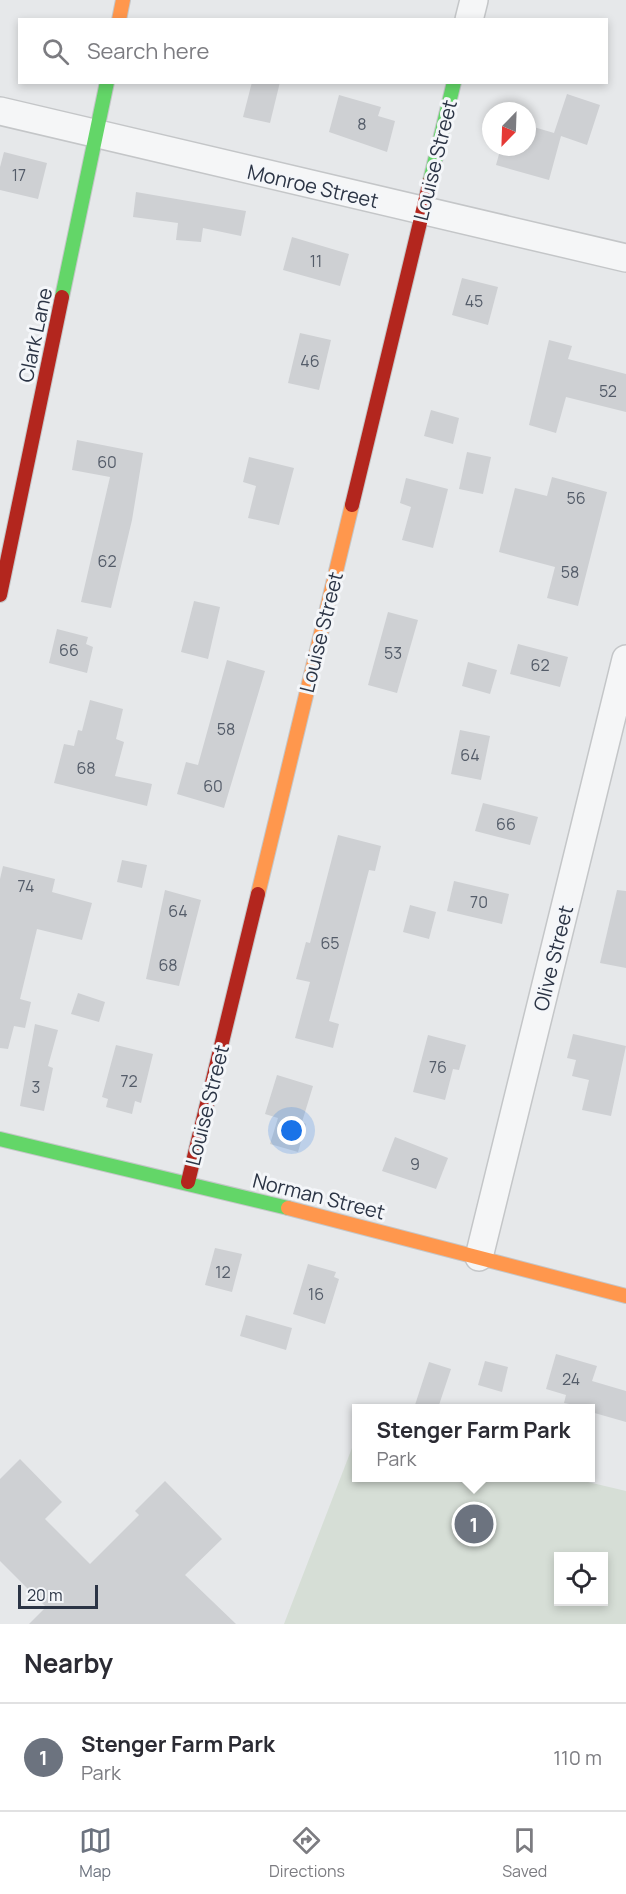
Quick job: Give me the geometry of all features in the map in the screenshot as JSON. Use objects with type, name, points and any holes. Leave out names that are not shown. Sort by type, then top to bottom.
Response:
[{"type":"street","points":[[119,18],[123,0]]},
{"type":"street","points":[[470,18],[474,0]]},
{"type":"street","name":"Clark Lane","points":[[0,595],[107,84]]},
{"type":"street","name":"Louise Street","points":[[188,1182],[454,84]]},
{"type":"street","name":"Monroe Street","points":[[0,111],[97,136],[626,258]]},
{"type":"street","name":"Olive Street","points":[[479,1257],[626,659]]},
{"type":"street","name":"Norman Street","points":[[0,1139],[188,1182],[626,1296]]},
{"type":"shaded area","points":[[352,1448],[352,1482],[588,1482],[626,1491],[626,1624],[284,1624]]},
{"type":"building","points":[[251,84],[280,84],[270,123],[243,117]]},
{"type":"building","points":[[567,94],[600,105],[587,145],[561,136],[549,180],[496,165],[498,156],[536,156],[536,128],[554,133]]},
{"type":"building","points":[[339,95],[381,107],[378,116],[395,121],[387,152],[329,132]]},
{"type":"building","points":[[4,152],[47,163],[38,199],[0,190],[0,167]]},
{"type":"building","points":[[136,192],[246,211],[241,236],[203,228],[201,242],[176,240],[178,223],[133,217]]},
{"type":"building","points":[[292,237],[349,254],[340,286],[283,270]]},
{"type":"building","points":[[462,278],[498,287],[488,325],[452,315]]},
{"type":"building","points":[[300,333],[331,340],[319,390],[288,383]]},
{"type":"building","points":[[549,340],[572,346],[568,359],[626,374],[626,412],[566,397],[556,433],[529,425]]},
{"type":"building","points":[[431,410],[459,418],[453,444],[424,436]]},
{"type":"building","points":[[77,440],[143,453],[132,520],[111,608],[81,602],[110,477],[72,470]]},
{"type":"building","points":[[467,452],[491,457],[483,494],[459,489]]},
{"type":"building","points":[[249,457],[294,468],[279,525],[248,518],[256,486],[243,482]]},
{"type":"building","points":[[552,477],[607,492],[578,606],[547,598],[555,567],[499,552],[515,488],[547,496]]},
{"type":"building","points":[[406,478],[448,489],[433,548],[402,540],[411,507],[400,503]]},
{"type":"building","points":[[194,601],[220,607],[208,659],[181,652]]},
{"type":"building","points":[[388,612],[418,620],[397,693],[368,685]]},
{"type":"building","points":[[57,629],[88,637],[86,644],[93,647],[87,673],[49,663]]},
{"type":"building","points":[[518,644],[568,657],[560,687],[510,674]]},
{"type":"building","points":[[227,660],[265,671],[224,808],[177,794],[186,762],[198,765]]},
{"type":"building","points":[[468,662],[497,670],[490,694],[462,686]]},
{"type":"building","points":[[90,700],[123,709],[116,739],[124,742],[115,776],[152,784],[147,806],[54,783],[64,744],[74,746],[78,730],[82,731]]},
{"type":"building","points":[[460,730],[490,736],[481,780],[451,774]]},
{"type":"building","points":[[483,803],[538,817],[530,845],[475,831]]},
{"type":"building","points":[[338,835],[381,846],[375,871],[369,870],[329,1021],[339,1024],[333,1048],[295,1038],[310,982],[296,979],[306,942],[310,943]]},
{"type":"building","points":[[122,860],[147,865],[142,888],[117,882]]},
{"type":"building","points":[[3,866],[55,879],[52,892],[92,903],[82,940],[37,929],[20,999],[31,1002],[25,1028],[14,1026],[8,1049],[0,1048],[0,879]]},
{"type":"building","points":[[454,881],[509,894],[502,924],[447,911]]},
{"type":"building","points":[[165,890],[201,900],[179,986],[146,979]]},
{"type":"building","points":[[617,890],[626,891],[626,968],[600,963]]},
{"type":"building","points":[[410,905],[436,912],[429,939],[403,932]]},
{"type":"building","points":[[78,993],[105,1002],[99,1022],[71,1014]]},
{"type":"building","points":[[35,1024],[58,1030],[48,1066],[53,1068],[44,1111],[20,1106]]},
{"type":"building","points":[[573,1034],[626,1046],[611,1116],[582,1110],[589,1080],[572,1076],[576,1060],[567,1058]]},
{"type":"building","points":[[428,1035],[466,1045],[459,1070],[453,1069],[445,1100],[413,1092]]},
{"type":"building","points":[[116,1045],[153,1054],[141,1103],[135,1101],[132,1114],[106,1107],[108,1099],[102,1097]]},
{"type":"building","points":[[277,1075],[313,1086],[302,1122],[306,1124],[298,1152],[270,1144],[278,1118],[265,1114]]},
{"type":"building","points":[[395,1137],[448,1158],[436,1189],[382,1171]]},
{"type":"building","points":[[215,1248],[242,1254],[232,1292],[205,1285]]},
{"type":"building","points":[[308,1264],[336,1272],[334,1277],[339,1279],[325,1324],[293,1314]]},
{"type":"building","points":[[246,1315],[292,1328],[286,1350],[240,1336]]},
{"type":"building","points":[[556,1354],[597,1366],[592,1381],[626,1391],[626,1422],[595,1413],[595,1404],[564,1403],[566,1395],[546,1389]]},
{"type":"building","points":[[485,1361],[508,1367],[502,1392],[478,1385]]},
{"type":"building","points":[[429,1362],[451,1369],[439,1404],[415,1404]]},
{"type":"building","points":[[20,1459],[62,1502],[45,1519],[90,1564],[139,1515],[135,1511],[165,1481],[222,1539],[185,1575],[236,1624],[29,1624],[46,1607],[0,1561],[0,1479]]},
{"type":"traffic: fast","points":[[62,297],[107,84]]},
{"type":"traffic: fast","points":[[430,181],[454,84]]},
{"type":"traffic: fast","points":[[0,1139],[288,1208]]},
{"type":"traffic: slow","points":[[119,18],[123,0]]},
{"type":"traffic: slow","points":[[258,894],[352,505]]},
{"type":"traffic: slow","points":[[288,1208],[626,1296]]},
{"type":"traffic: jam","points":[[352,505],[430,181]]},
{"type":"traffic: jam","points":[[0,595],[62,297]]},
{"type":"traffic: jam","points":[[188,1182],[258,894]]},
{"type":"place","name":"Stenger Farm Park","points":[[474,1524]]}]
